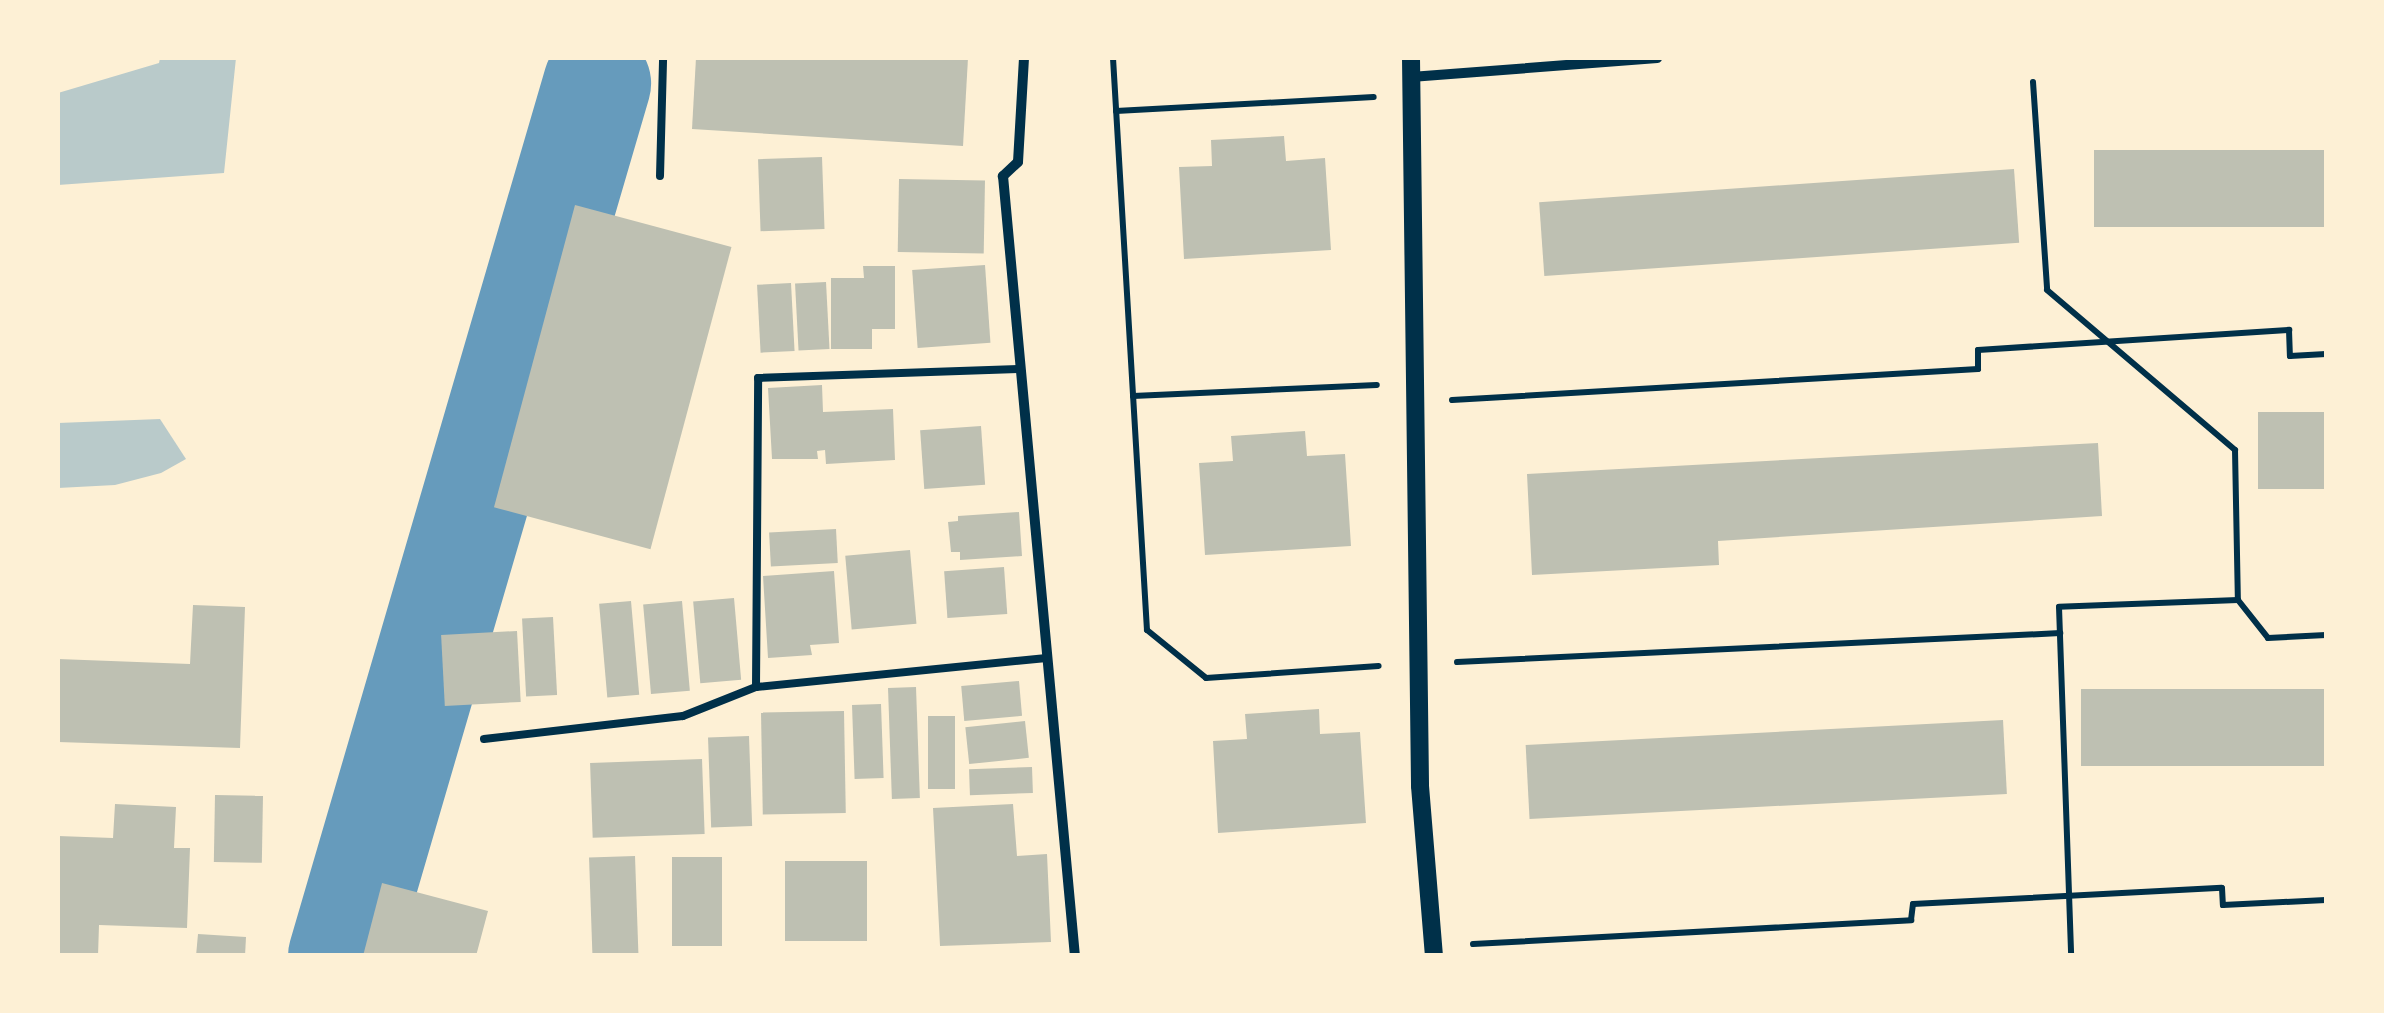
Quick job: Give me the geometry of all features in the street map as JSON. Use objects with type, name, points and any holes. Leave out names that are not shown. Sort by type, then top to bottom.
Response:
[{"type":"street","points":[[1024,58],[1018,162],[1003,176],[1075,956]]},
{"type":"street","points":[[1411,58],[1420,786],[1433,951]]},
{"type":"street","points":[[1411,86],[1657,58]]},
{"type":"lane","points":[[660,176],[663,58]]},
{"type":"lane","points":[[756,686],[758,378],[1020,369]]},
{"type":"lane","points":[[484,739],[684,716],[756,686],[1047,658]]},
{"type":"path","points":[[1113,58],[1147,630],[1206,678],[2060,633]]},
{"type":"path","points":[[2033,82],[2046,290],[2235,450],[2238,600],[2268,638],[2326,635]]},
{"type":"path","points":[[1116,110],[1411,86]]},
{"type":"path","points":[[1133,396],[1415,392],[1978,369],[1978,350],[2289,330],[2290,356],[2326,354]]},
{"type":"path","points":[[2071,956],[2059,608],[2238,600]]},
{"type":"path","points":[[1433,951],[1911,920],[1913,904],[2069,899],[2222,888],[2223,904],[2326,900]]},
{"type":"shaded area","points":[[160,58],[236,58],[224,173],[58,185],[58,93],[159,63]]},
{"type":"shaded area","points":[[160,419],[186,459],[161,473],[115,485],[58,488],[58,423]]},
{"type":"building","points":[[696,58],[968,58],[963,146],[692,129]]},
{"type":"building","points":[[1284,136],[1286,161],[1325,158],[1331,250],[1184,259],[1179,167],[1212,166],[1211,140]]},
{"type":"building","points":[[2094,150],[2326,150],[2326,227],[2094,227]]},
{"type":"building","points":[[822,157],[825,229],[761,231],[758,159]]},
{"type":"building","points":[[2014,169],[2019,243],[1544,276],[1539,202]]},
{"type":"building","points":[[899,179],[985,181],[984,253],[898,252]]},
{"type":"building","points":[[575,205],[731,247],[650,549],[494,507]]},
{"type":"building","points":[[985,265],[990,343],[918,348],[912,270]]},
{"type":"building","points":[[863,266],[895,266],[895,329],[872,329],[872,349],[831,349],[831,278],[864,278]]},
{"type":"building","points":[[826,282],[830,349],[799,351],[795,284]]},
{"type":"building","points":[[791,283],[795,351],[761,353],[757,285]]},
{"type":"building","points":[[822,385],[823,412],[893,409],[895,460],[826,464],[825,450],[817,451],[818,459],[772,459],[768,388]]},
{"type":"building","points":[[2258,412],[2326,412],[2326,489],[2258,489]]},
{"type":"building","points":[[981,426],[985,485],[924,489],[920,430]]},
{"type":"building","points":[[1305,431],[1307,456],[1345,454],[1351,546],[1205,555],[1199,463],[1233,461],[1231,436]]},
{"type":"building","points":[[2098,443],[2102,516],[1718,541],[1719,565],[1532,575],[1527,474]]},
{"type":"building","points":[[1019,512],[1022,556],[960,560],[960,552],[951,552],[948,522],[958,521],[958,516]]},
{"type":"building","points":[[836,529],[838,563],[771,566],[769,533]]},
{"type":"building","points":[[910,550],[916,624],[852,629],[845,556]]},
{"type":"building","points":[[1004,567],[1007,614],[947,618],[944,571]]},
{"type":"building","points":[[834,571],[839,643],[810,645],[812,655],[768,658],[763,576]]},
{"type":"building","points":[[734,598],[741,680],[700,683],[693,602]]},
{"type":"building","points":[[631,601],[639,695],[607,697],[599,604]]},
{"type":"building","points":[[682,601],[690,691],[651,694],[643,604]]},
{"type":"building","points":[[193,605],[245,607],[240,748],[58,742],[58,659],[190,664]]},
{"type":"building","points":[[553,617],[557,695],[526,697],[522,619]]},
{"type":"building","points":[[517,631],[521,702],[445,706],[441,635]]},
{"type":"building","points":[[1019,681],[1022,716],[964,721],[961,686]]},
{"type":"building","points":[[916,687],[920,798],[892,799],[888,688]]},
{"type":"building","points":[[2081,689],[2326,689],[2326,766],[2081,766]]},
{"type":"building","points":[[881,704],[884,778],[855,779],[852,705]]},
{"type":"building","points":[[1319,709],[1320,734],[1360,732],[1366,823],[1218,833],[1213,741],[1247,739],[1245,714]]},
{"type":"building","points":[[844,711],[846,813],[763,814],[761,712]]},
{"type":"building","points":[[928,716],[955,716],[955,789],[928,789]]},
{"type":"building","points":[[2003,720],[2007,794],[1530,819],[1526,745]]},
{"type":"building","points":[[1025,721],[1029,758],[969,764],[965,727]]},
{"type":"building","points":[[749,736],[752,826],[711,827],[708,737]]},
{"type":"building","points":[[702,759],[705,834],[593,838],[590,763]]},
{"type":"building","points":[[1032,767],[1033,793],[970,795],[969,769]]},
{"type":"building","points":[[215,795],[263,796],[262,863],[214,862]]},
{"type":"building","points":[[115,804],[176,807],[174,848],[190,848],[187,928],[99,925],[98,956],[58,956],[58,836],[113,838]]},
{"type":"building","points":[[1013,804],[1017,856],[1047,854],[1051,942],[940,946],[933,808]]},
{"type":"building","points":[[635,856],[638,956],[592,956],[589,858]]},
{"type":"building","points":[[672,857],[722,857],[722,946],[672,946]]},
{"type":"building","points":[[785,861],[867,861],[867,941],[785,941]]},
{"type":"building","points":[[382,883],[488,911],[476,956],[363,956]]},
{"type":"building","points":[[198,934],[246,937],[245,956],[196,956]]},
{"type":"waterway","points":[[342,956],[597,84]]}]
